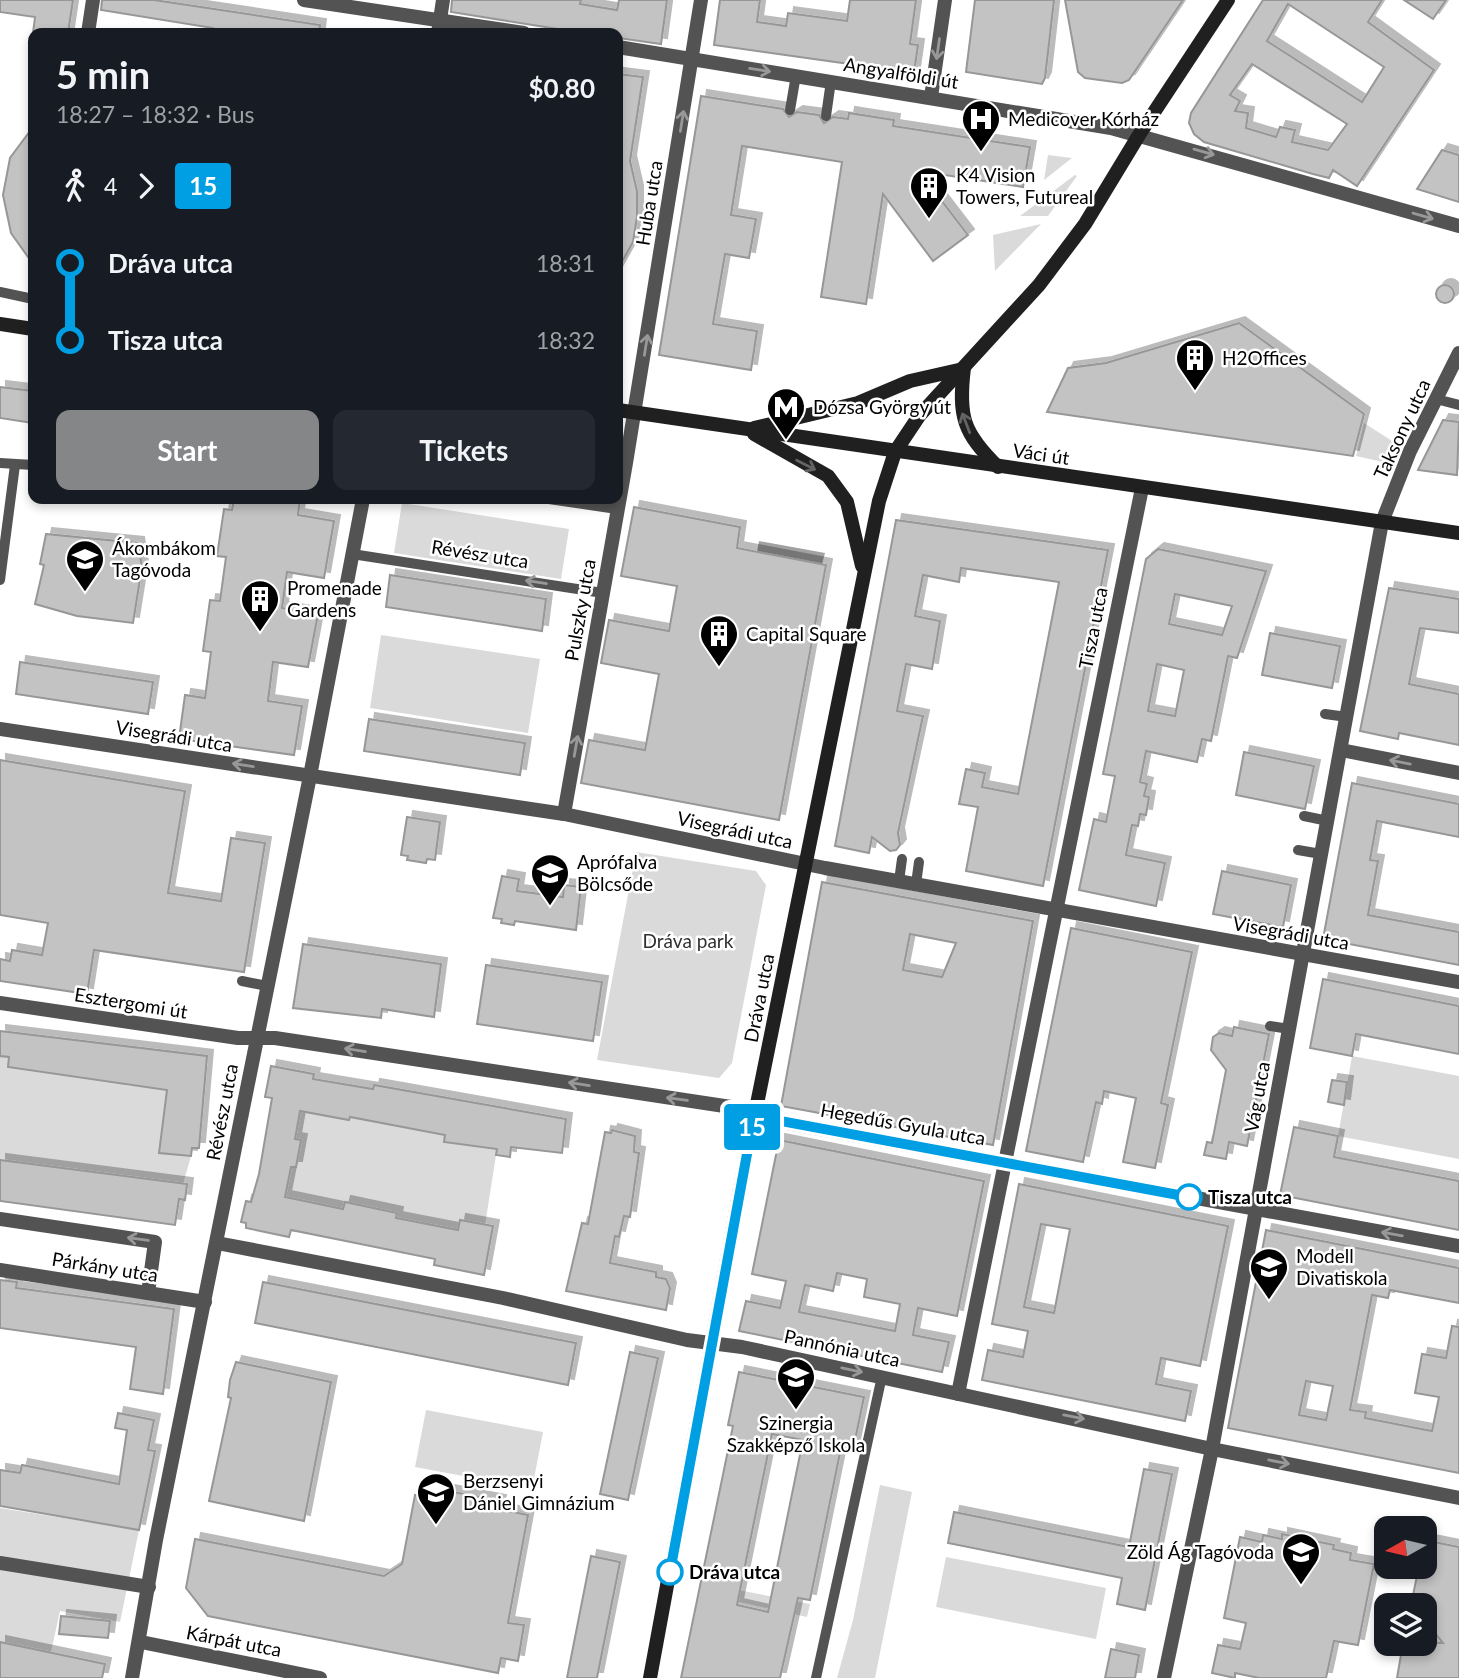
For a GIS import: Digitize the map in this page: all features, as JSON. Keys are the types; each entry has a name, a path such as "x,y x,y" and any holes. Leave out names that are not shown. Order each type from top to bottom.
{"main road":[{"path":"895,452 919,416 1039,285 1085,223 1228,0"},
{"path":"0,324 28,328"},
{"path":"747,430 858,402 910,381 964,368"},
{"path":"964,368 960,403 965,422 975,444 998,467"},
{"name":"Váci út","path":"623,411 1459,533"},
{"path":"747,430 828,476 848,502 858,536 864,576"},
{"name":"Dráva utca","path":"650,1678 754,1116 879,500 895,452"}],"street":[{"path":"89,28 93,0"},
{"path":"304,0 439,27 443,0"},
{"name":"Huba utca","path":"635,412 701,0"},
{"path":"931,97 945,0"},
{"name":"Angyalföldi út","path":"623,48 931,97 1139,135 1459,226"},
{"name":"Taksony utca","path":"1382,522 1410,451 1459,353"},
{"name":"Pulszky utca","path":"623,477 635,412"},
{"name":"Tisza utca","path":"958,1394 1142,488"},
{"name":"Révész utca","path":"132,1678 362,504"},
{"name":"Pulszky utca","path":"564,814 618,504"},
{"name":"Vág utca","path":"1164,1678 1212,1448 1382,522"},
{"name":"Visegrádi utca","path":"0,729 564,814 805,864 1459,982"},
{"path":"1340,750 1459,773"},
{"name":"Esztergomi út","path":"0,1003 238,1038 257,1038"},
{"name":"Hegedűs Gyula utca","path":"257,1038 288,1040 731,1107 754,1116 1459,1246"},
{"path":"0,1219 155,1242 148,1293"},
{"name":"Pannónia utca","path":"217,1243 503,1298 712,1344 742,1347 1459,1498"},
{"name":"Párkány utca","path":"0,1270 205,1301"},
{"path":"0,1563 149,1587"},
{"name":"Kárpát utca","path":"141,1642 320,1678"}],"lane":[{"path":"790,110 796,75"},
{"path":"826,116 831,81"},
{"path":"0,292 28,298"},
{"path":"1436,399 1459,405"},
{"path":"0,463 28,465"},
{"path":"0,580 5,565 16,465"},
{"path":"583,504 617,509"},
{"name":"Révész utca","path":"352,554 603,593"},
{"path":"1325,714 1347,717"},
{"path":"1304,816 1328,821"},
{"path":"1298,850 1321,855"},
{"path":"899,881 902,859"},
{"path":"916,884 919,862"},
{"path":"242,981 267,986"},
{"path":"1270,1027 1289,1029"},
{"path":"816,1678 882,1376"}],"green space":[{"path":"1048,155 1072,158 1044,180"},
{"path":"1077,176 1048,216 1020,216"},
{"path":"1041,224 995,271 993,235"},
{"path":"1364,423 1400,446 1392,464 1356,456"},
{"path":"402,504 569,529 561,579 394,553"},
{"path":"381,635 540,659 528,733 370,708"},
{"name":"Dráva park","path":"636,852 756,871 766,885 732,1063 719,1078 597,1060"},
{"path":"0,1056 9,1057 8,1067 74,1076 88,1073 88,1079 113,1082 125,1079 125,1085 154,1088 168,1084 159,1152 191,1156 183,1184 0,1160"},
{"path":"1352,1056 1459,1076 1459,1159 1338,1136"},
{"path":"355,1086 445,1135 445,1142 497,1149 485,1225 460,1220 458,1230 396,1218 397,1213 345,1203 343,1209 285,1197 291,1166 296,1167 301,1140 295,1139 301,1106 319,1115 349,1120"},
{"path":"426,1410 543,1432 532,1489 415,1467"},
{"path":"880,1485 912,1492 875,1678 837,1678 853,1620"},
{"path":"0,1508 139,1530 120,1622 60,1611 51,1652 0,1642"},
{"path":"946,1557 1106,1588 1096,1639 936,1607"},
{"path":"702,1583 810,1604 807,1617 699,1593"}],"shaded area":[{"path":"759,541 825,553 822,564 757,552"}],"building":[{"path":"0,0 73,0 69,28 34,28 35,17 0,12"},
{"path":"102,0 154,0 320,25 320,28 213,28 101,10"},
{"path":"452,0 581,0 580,4 617,10 619,0 667,0 661,44 623,39 623,28 552,28 451,12"},
{"path":"720,0 760,0 757,22 786,26 788,13 847,21 850,0 916,0 910,44 918,45 914,73 714,45"},
{"path":"975,0 1054,0 1045,78 1042,84 966,72"},
{"path":"1065,0 1183,0 1129,80 1122,83 1085,78 1078,72"},
{"path":"1263,0 1382,0 1368,22 1434,70 1357,186 1333,170 1329,178 1204,142 1194,134 1189,123 1191,113","holes":["1288,4 1384,67 1362,102 1267,41","1252,64 1347,124 1328,150 1292,142 1295,130 1280,127 1276,137 1246,128 1248,113 1235,111 1240,101 1230,95"]},
{"path":"1404,0 1446,0 1433,19"},
{"path":"623,75 643,77 630,161 637,191 633,242 623,260"},
{"path":"701,96 783,109 789,117 797,112 819,115 824,123 833,117 848,119 849,113 894,120 893,126 1030,147 1023,187 919,171 968,235 933,261 883,194 866,304 821,297 842,162 742,146 731,215 756,219 749,258 725,254 713,324 757,331 751,370 659,355"},
{"path":"28,134 28,257 11,233 3,195 10,158"},
{"path":"1442,150 1459,155 1459,202 1417,189"},
{"path":"1445,285 1451,288 1454,294 1451,300 1445,303 1439,300 1436,294 1439,288"},
{"name":"H2Offices","path":"1239,323 1364,414 1353,456 1047,412 1068,368 1106,363"},
{"path":"0,387 28,390 28,422 0,418"},
{"path":"1443,420 1459,422 1457,475 1418,470"},
{"name":"Promenade Gardens","path":"233,504 299,504 298,515 334,521 324,578 287,572 282,608 318,614 308,667 273,662 268,701 302,706 294,755 179,739 185,695 205,698 211,652 203,651 210,600 220,601 226,557 217,556 224,509 232,510"},
{"name":"Capital Square","path":"634,507 740,527 737,548 826,565 779,820 581,783 589,740 645,750 659,674 601,663 609,620 669,631 677,586 621,576"},
{"path":"896,520 1108,550 1043,886 966,871 978,807 959,804 966,769 985,773 982,787 1018,794 1059,582 961,568 959,582 923,575 915,616 940,621 932,669 906,664 897,711 923,716 898,833 900,845 896,850 890,851 872,837 869,853 835,846"},
{"path":"46,534 138,543 142,567 133,623 77,616 35,604 44,565 40,564"},
{"path":"1158,549 1266,571 1237,658 1228,656 1211,741 1202,739 1197,762 1146,751 1140,782 1147,784 1144,796 1149,797 1146,815 1140,814 1138,826 1132,825 1126,855 1165,863 1156,906 1079,890 1094,819 1106,822 1115,776 1103,774 1146,559","holes":["1175,594 1232,606 1222,635 1169,624","1157,664 1184,670 1175,716 1148,711"]},
{"path":"390,575 546,599 542,631 386,607"},
{"path":"1389,588 1459,599 1459,633 1420,628 1409,684 1459,694 1459,745 1399,733 1398,739 1360,731"},
{"path":"1270,633 1340,646 1332,688 1262,675"},
{"path":"20,662 153,682 148,714 16,694"},
{"path":"369,719 525,743 520,775 364,751"},
{"path":"1244,752 1314,766 1305,809 1236,795"},
{"path":"0,760 185,791 168,893 221,901 231,838 265,843 244,972 94,950 87,994 0,981 0,959 10,961 12,950 42,955 48,923 0,915"},
{"path":"1352,783 1459,804 1459,837 1377,821 1370,860 1378,861 1368,915 1459,932 1459,965 1323,939"},
{"path":"407,817 440,822 435,860 427,859 426,863 407,860 408,856 401,855"},
{"path":"1222,871 1291,885 1283,927 1213,914"},
{"path":"502,876 519,879 517,891 563,897 564,885 581,887 576,930 515,921 514,925 501,923 502,919 493,918"},
{"path":"822,882 1033,921 993,1145 781,1106","holes":["910,934 956,943 942,977 903,970"]},
{"path":"1071,928 1192,952 1161,1103 1168,1105 1155,1168 1123,1162 1136,1098 1104,1091 1102,1104 1096,1102 1083,1162 1026,1151"},
{"path":"303,944 441,964 434,1017 382,1009 381,1018 293,1008"},
{"path":"486,965 602,982 593,1041 477,1024"},
{"path":"1323,979 1459,1006 1459,1054 1356,1034 1352,1056 1310,1048"},
{"path":"1234,1027 1269,1034 1247,1146 1229,1142 1226,1159 1204,1155 1207,1142 1212,1143 1226,1070 1211,1050 1213,1037 1219,1033 1232,1036"},
{"path":"0,1031 207,1056 199,1148 192,1148 191,1156 159,1153 167,1090 8,1067 9,1057 0,1056"},
{"path":"271,1066 314,1074 313,1079 373,1089 374,1085 566,1119 562,1153 511,1147 510,1157 496,1155 497,1149 444,1142 445,1135 350,1117 349,1120 300,1111 295,1139 301,1140 296,1167 291,1167 285,1197 343,1209 345,1202 397,1213 396,1218 458,1230 460,1220 493,1226 484,1275 434,1265 435,1259 291,1230 289,1237 246,1228 246,1223 241,1222 246,1201 251,1202 259,1174 272,1098 265,1097"},
{"path":"1332,1080 1347,1082 1344,1105 1328,1102"},
{"path":"1294,1127 1338,1136 1334,1157 1459,1181 1459,1230 1280,1195"},
{"path":"612,1130 635,1136 634,1152 639,1153 630,1217 624,1216 619,1237 615,1236 610,1263 656,1272 656,1277 666,1279 670,1288 666,1310 566,1291 582,1223 588,1224 605,1132 611,1133"},
{"path":"779,1140 984,1181 957,1316 918,1308 913,1335 949,1342 942,1372 739,1331 746,1301 780,1308 786,1281 752,1274","holes":["837,1273 867,1279 864,1297 900,1304 895,1331 799,1312 805,1285 833,1291"]},
{"path":"0,1160 187,1184 185,1200 179,1199 175,1225 0,1201"},
{"path":"1019,1184 1228,1226 1200,1366 1161,1358 1156,1384 1191,1391 1185,1421 982,1380 988,1350 1023,1357 1028,1331 992,1324","holes":["1041,1224 1070,1229 1054,1313 1024,1307"]},
{"path":"1266,1230 1459,1268 1459,1303 1390,1290 1388,1298 1372,1295 1350,1410 1366,1412 1365,1418 1432,1431 1439,1397 1415,1393 1422,1354 1446,1358 1452,1326 1459,1327 1459,1473 1228,1428","holes":["1306,1381 1333,1386 1326,1420 1299,1415"]},
{"path":"0,1280 17,1282 16,1288 174,1309 163,1394 130,1389 136,1347 0,1328"},
{"path":"263,1282 576,1343 568,1385 255,1323"},
{"path":"630,1352 658,1358 628,1500 600,1494"},
{"path":"236,1362 331,1382 304,1521 209,1501 231,1398 228,1397 230,1380"},
{"path":"739,1372 864,1397 853,1450 841,1448 810,1600 798,1598 780,1678 681,1678 733,1426 728,1425","holes":["772,1434 803,1440 768,1612 737,1605"]},
{"path":"118,1413 154,1420 148,1450 155,1451 139,1530 0,1506 0,1470 20,1473 22,1465 119,1484 127,1430 115,1428"},
{"path":"1144,1469 1172,1474 1145,1610 1117,1604 1122,1578 948,1543 954,1512 1129,1547"},
{"path":"448,1491 500,1501 498,1509 528,1515 508,1623 524,1625 518,1661 501,1658 498,1673 208,1616 186,1588 195,1539 384,1576 402,1564 415,1495 446,1501"},
{"path":"1282,1534 1334,1545 1333,1549 1351,1553 1350,1560 1374,1564 1358,1645 1334,1641 1326,1678 1259,1678 1235,1673 1235,1678 1212,1673 1218,1645 1240,1649 1246,1623 1224,1618 1240,1537 1262,1542 1263,1535 1282,1539"},
{"path":"1437,1543 1459,1547 1459,1678 1397,1678 1401,1656 1437,1656 1437,1643 1443,1643 1437,1636 1437,1593 1413,1593 1416,1579 1437,1579"},
{"path":"591,1556 620,1562 597,1678 567,1678"},
{"path":"61,1616 110,1621 108,1638 59,1634"},
{"path":"0,1642 105,1664 102,1678 0,1678"},
{"path":"1111,1649 1139,1655 1135,1678 1105,1678"}],"bus line":[{"name":"15","path":"670,1572 754,1116 1189,1197"}],"place":[{"name":"Medicover Kórház","path":"981,153"},
{"name":"K4 Vision Towers, Futureal","path":"929,220"},
{"name":"H2Offices","path":"1195,392"},
{"name":"Dózsa György út","path":"786,441"},
{"name":"Ákombákom Tagóvoda","path":"85,593"},
{"name":"Promenade Gardens","path":"260,633"},
{"name":"Capital Square","path":"719,668"},
{"name":"Aprófalva Bölcsőde","path":"550,907"},
{"name":"Tisza utca","path":"1189,1197"},
{"name":"Modell Divatiskola","path":"1269,1301"},
{"name":"Szinergia Szakképző Iskola","path":"796,1411"},
{"name":"Berzsenyi Dániel Gimnázium","path":"436,1526"},
{"name":"Dráva utca","path":"670,1572"},
{"name":"Zöld Ág Tagóvoda","path":"1301,1586"}]}
